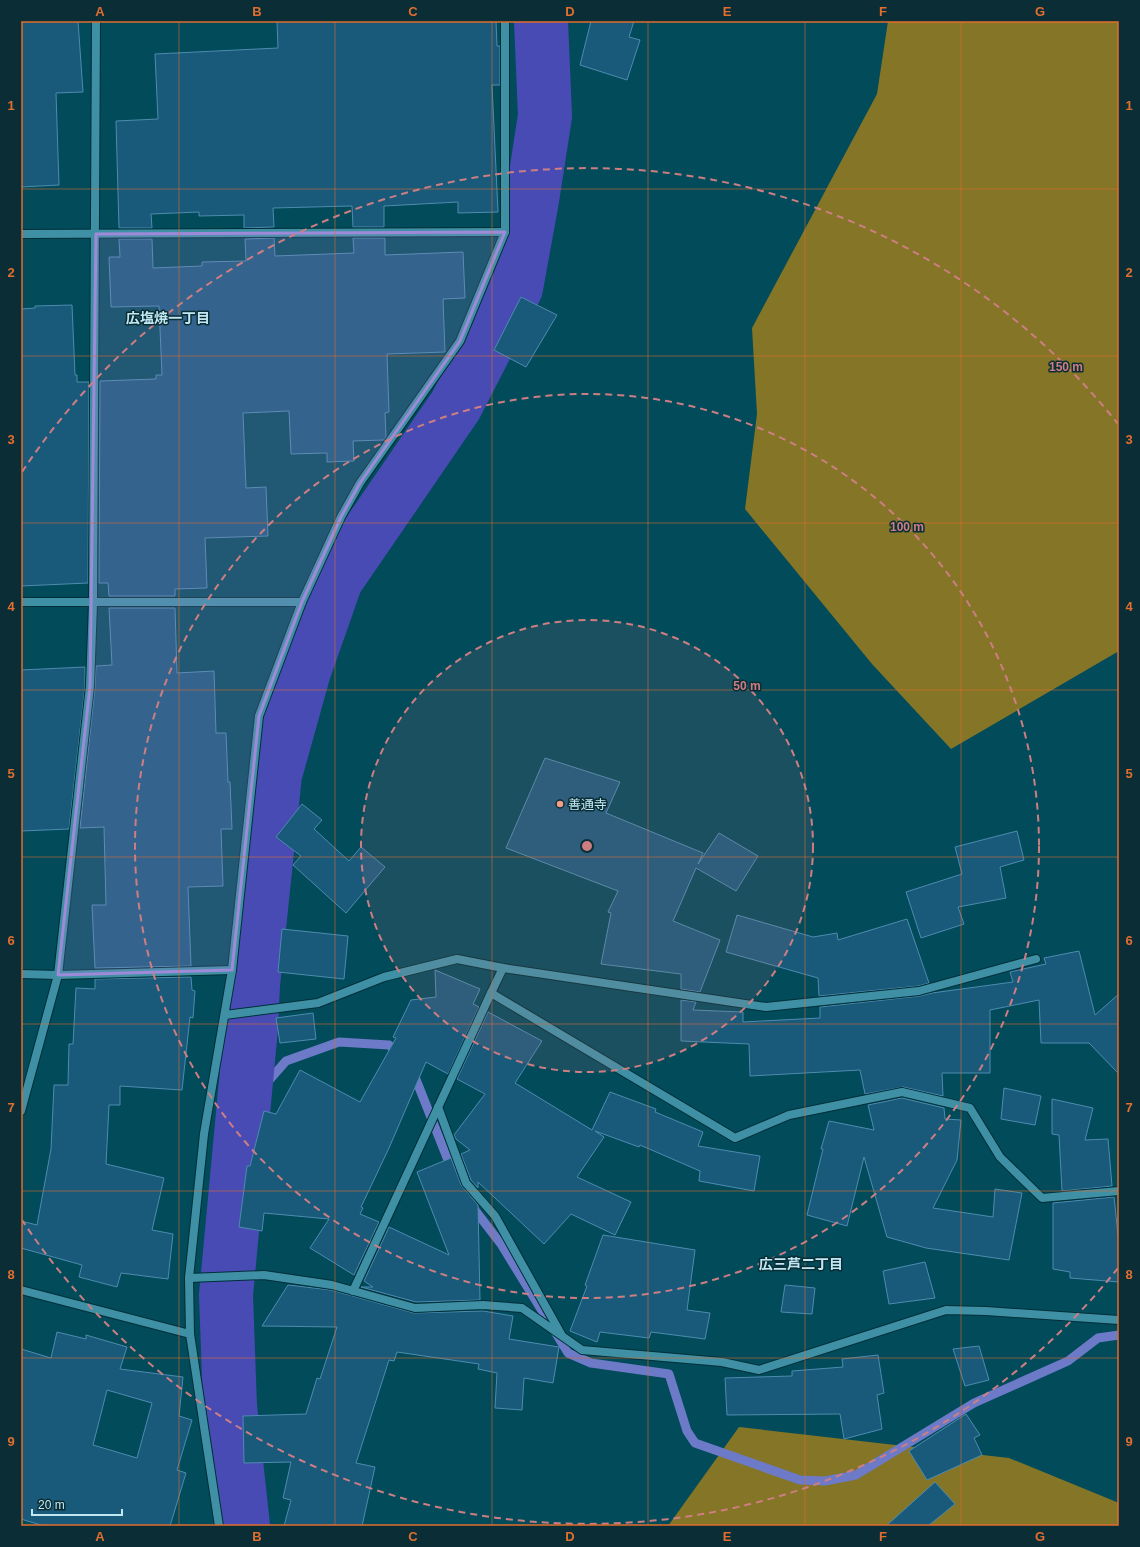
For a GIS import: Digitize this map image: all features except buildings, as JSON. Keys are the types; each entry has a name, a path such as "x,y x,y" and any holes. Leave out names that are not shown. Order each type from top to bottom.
{"street":[{"path":"21,1111 58,975 90,686 93,603 96,21"},
{"path":"219,1526 190,1334 189,1278 204,1134 232,970 259,716 302,602 341,517 360,483 460,341 505,232 505,21"},
{"path":"21,234 505,232"},
{"path":"21,602 302,602"},
{"path":"225,1015 318,1003 384,977 457,959 503,968 766,1007 919,991 1036,959"},
{"path":"353,1290 503,968"},
{"path":"21,974 58,975 232,970"},
{"path":"491,993 735,1138 789,1115 902,1092 970,1108 1000,1157 1042,1198 1119,1191"},
{"path":"438,1107 466,1183 495,1216 563,1336"},
{"path":"189,1278 264,1275 332,1285 415,1308 483,1305 522,1308 582,1350 722,1362 759,1370 946,1310 986,1311 1119,1320"},
{"path":"21,1290 190,1334"}],"highlighted area":[{"path":"505,232 460,341 360,483 341,517 302,602 259,716 232,970 58,975 90,686 96,234"}],"shaded area":[{"path":"888,21 1119,21 1119,651 951,749 872,664 745,509 757,414 752,328 877,94"},
{"path":"739,1427 1009,1458 1119,1503 1119,1526 668,1526"}],"waterway":[{"path":"243,1526 230,1406 226,1295 251,1028 253,985 275,775 304,671 336,580 456,405 516,288 545,116 541,21"},
{"path":"243,1110 286,1061 339,1042 389,1045 400,1054"},
{"path":"413,1072 452,1170"},
{"path":"471,1205 501,1244 568,1353 591,1363 669,1374 687,1431 695,1443 800,1480 825,1481 856,1475 974,1403 1068,1361 1098,1338 1119,1335"}],"place":[{"name":"善通寺","path":"560,804"}],"district":[{"name":"広塩焼一丁目","path":"168,318"},
{"name":"広三芦二丁目","path":"801,1264"}]}
